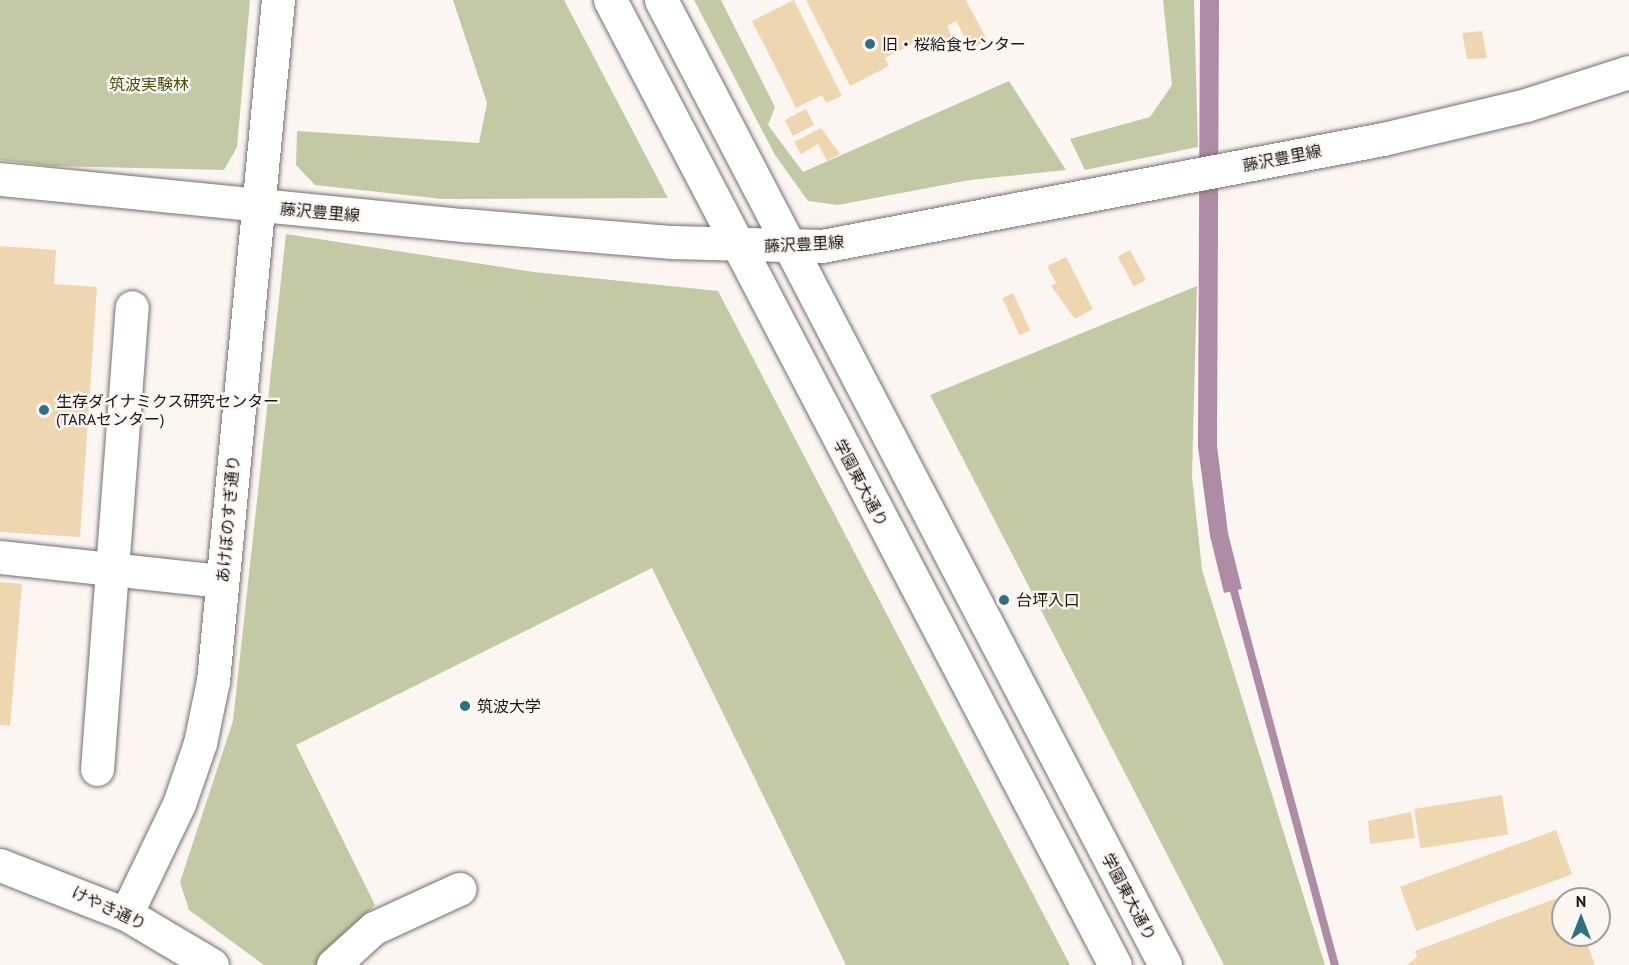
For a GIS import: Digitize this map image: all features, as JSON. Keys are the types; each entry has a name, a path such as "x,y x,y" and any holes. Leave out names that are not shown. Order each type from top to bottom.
{"main road":[{"name":"あけぼのすぎ通り","path":"126,914 179,804 200,743 213,681 278,0"},
{"name":"学園東大通り","path":"610,0 1115,965"},
{"name":"学園東大通り","path":"661,0 1165,965"},
{"name":"藤沢豊里線","path":"0,179 258,206 740,246 789,246 913,231 1206,173 1526,105 1629,72"},
{"path":"97,769 132,307"},
{"path":"0,557 222,581"},
{"name":"けやき通り","path":"0,865 126,914 212,965"},
{"path":"333,965 374,928 459,889"}],"green space":[{"name":"筑波実験林","path":"0,0 250,0 237,147 224,170 52,166 0,160"},
{"path":"453,0 564,0 668,198 442,199 315,185 296,165 297,131 479,143 487,103"},
{"path":"694,0 721,0 775,107 768,125 803,172 1009,81 1066,170 970,180 838,205 808,201 775,155"},
{"path":"1163,0 1194,0 1198,147 1085,170 1070,139 1150,117 1172,85"},
{"path":"286,234 534,272 718,291 1070,965 846,965 652,568 296,745 375,905 316,965 264,965 189,910 180,882 233,721"},
{"path":"1197,286 1192,476 1202,570 1325,965 1224,965 930,395"}],"shaded area":[{"path":"1200,0 1219,0 1217,446 1228,533 1242,589 1224,593 1210,536 1198,447"}],"building":[{"path":"794,0 842,96 826,103 822,95 796,108 752,21"},
{"name":"旧・桜給食センター","path":"806,0 966,0 987,40 971,49 956,21 947,26 952,37 929,48 924,38 885,58 889,66 850,86"},
{"path":"1482,31 1487,58 1467,59 1462,33"},
{"path":"806,109 814,125 793,136 785,120"},
{"path":"821,128 840,154 827,161 818,144 801,154 794,142"},
{"name":"生存ダイナミクス研究センター (TARAセンター)","path":"0,246 56,250 54,284 97,287 80,537 0,532"},
{"path":"1130,250 1146,280 1134,287 1118,257"},
{"path":"1066,257 1093,309 1075,319 1051,286 1056,283 1047,266"},
{"path":"1013,293 1030,330 1019,335 1002,298"},
{"path":"0,582 22,584 10,726 0,725"},
{"path":"1502,795 1508,835 1420,848 1414,809"},
{"path":"1411,812 1415,838 1370,844 1368,821"},
{"path":"1556,830 1572,874 1416,931 1400,887"},
{"path":"1551,900 1551,947 1588,947 1595,965 1407,965 1417,957 1415,951"}],"waterway":[{"path":"1231,580 1335,965"}],"place":[{"name":"旧・桜給食センター","path":"870,44"},
{"name":"生存ダイナミクス研究センター (TARAセンター)","path":"44,410"},
{"name":"台坪入口","path":"1004,600"},
{"name":"筑波大学","path":"465,706"}]}
